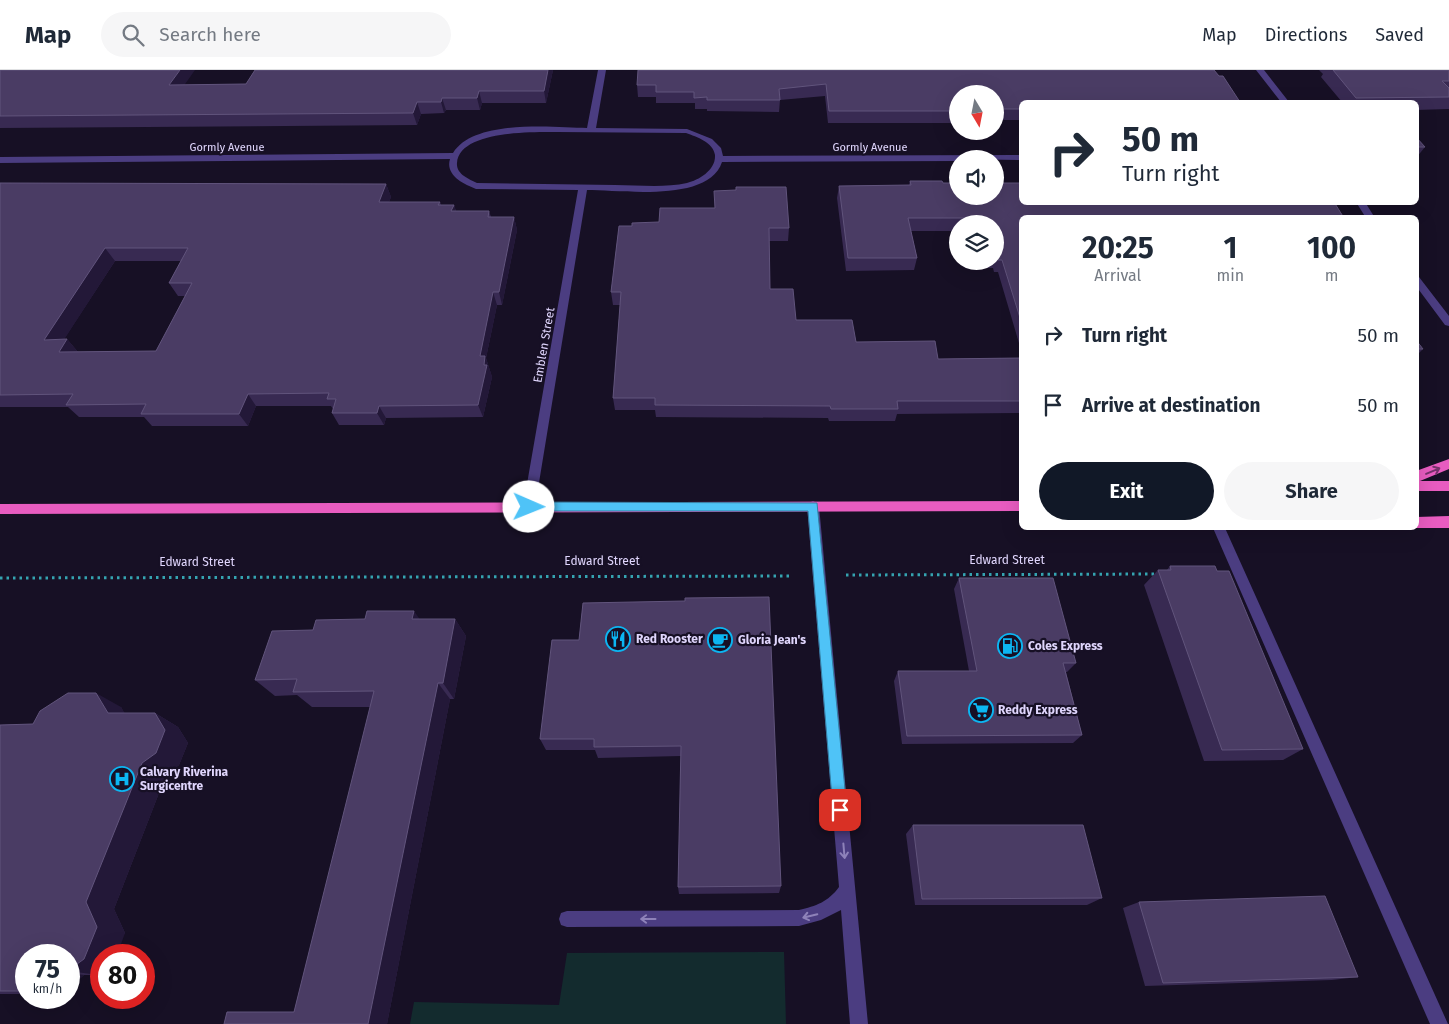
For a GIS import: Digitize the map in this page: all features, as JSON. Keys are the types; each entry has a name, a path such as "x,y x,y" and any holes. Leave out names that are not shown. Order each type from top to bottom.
{"highway":[{"path":"1419,477 1449,464"},
{"path":"1419,486 1449,486"},
{"path":"0,509 1019,506"},
{"path":"1419,523 1449,522"}],"street":[{"path":"592,130 602,70"},
{"path":"1260,70 1283,100"},
{"path":"499,131 687,131 702,136 713,143 719,154 719,164 712,174 699,182 683,187 476,186 463,180 455,172 453,162 455,156 468,142 483,135 499,131"},
{"name":"Gormly Avenue","path":"0,160 455,156"},
{"name":"Gormly Avenue","path":"719,159 1019,158"},
{"name":"Emblen Street","path":"529,507 583,187"},
{"path":"1419,282 1449,323"},
{"path":"814,506 859,1024"},
{"path":"1221,530 1438,1024"},
{"path":"567,919 799,918 826,912 839,902 847,888"}],"path":[{"name":"Edward Street","path":"0,578 1165,574"}],"green space":[{"path":"784,952 786,1024 410,1024 414,1002 559,1005 567,953"}],"building":[{"path":"0,70 180,70 169,85 246,84 255,70 548,70 544,91 479,91 477,98 442,98 441,102 417,102 413,113 0,116"},
{"path":"638,70 1214,70 1219,76 1223,76 1239,100 1019,100 1019,109 1004,109 1004,85 949,85 949,111 829,111 826,84 779,89 780,100 707,100 707,97 694,98 694,92 656,92 656,85 637,85"},
{"path":"1333,70 1449,70 1449,81 1442,81 1449,88 1449,97 1356,98"},
{"path":"1419,140 1425,147 1419,147"},
{"path":"910,181 942,181 943,183 949,183 949,205 1004,205 1004,183 1019,183 1019,205 1336,205 1342,215 1019,215 1019,315 1004,266 1004,215 949,215 949,218 908,218 917,258 848,258 839,186 911,185"},
{"path":"0,183 386,184 379,202 440,202 438,205 454,205 451,211 489,211 488,217 514,217 499,292 493,292 480,356 485,356 484,365 487,365 478,405 379,406 377,413 332,413 336,399 327,399 329,393 248,394 239,414 141,414 146,404 66,405 73,394 0,395","holes":["105,248 188,248 169,283 192,283 156,351 59,352 67,339 44,340"]},
{"path":"736,187 786,187 789,228 769,228 770,289 793,289 796,320 852,320 856,342 935,341 938,359 1019,358 1019,401 897,401 898,409 831,409 830,406 655,405 655,398 613,398 621,292 611,292 619,226 632,226 632,223 659,222 660,208 715,208 714,191 736,190"},
{"path":"1170,566 1215,566 1217,571 1229,571 1303,749 1222,750 1158,570 1171,570"},
{"path":"959,578 1053,578 1076,663 1063,663 1082,735 907,736 898,671 977,671"},
{"path":"769,597 781,886 678,887 681,746 594,747 594,739 540,739 552,640 579,640 583,603 685,601 685,598"},
{"path":"367,611 414,611 412,619 455,619 443,683 438,683 368,1024 224,1024 227,1012 294,1012 374,691 293,692 297,679 255,680 272,631 313,630 316,620 365,619"},
{"path":"68,693 96,693 108,713 155,713 165,730 156,753 142,763 86,902 97,927 84,959 80,962 80,944 15,944 15,991 0,991 0,725 33,724 40,711"},
{"path":"913,825 1083,825 1102,898 922,899"},
{"path":"1325,896 1358,977 1163,983 1139,902"}],"place":[{"name":"Red Rooster","path":"618,639"},
{"name":"Gloria Jean's","path":"720,640"},
{"name":"Coles Express","path":"1010,646"},
{"name":"Reddy Express","path":"981,710"},
{"name":"Calvary Riverina Surgicentre","path":"122,779"}],"route":[{"path":"529,507 814,506 840,810"}]}
